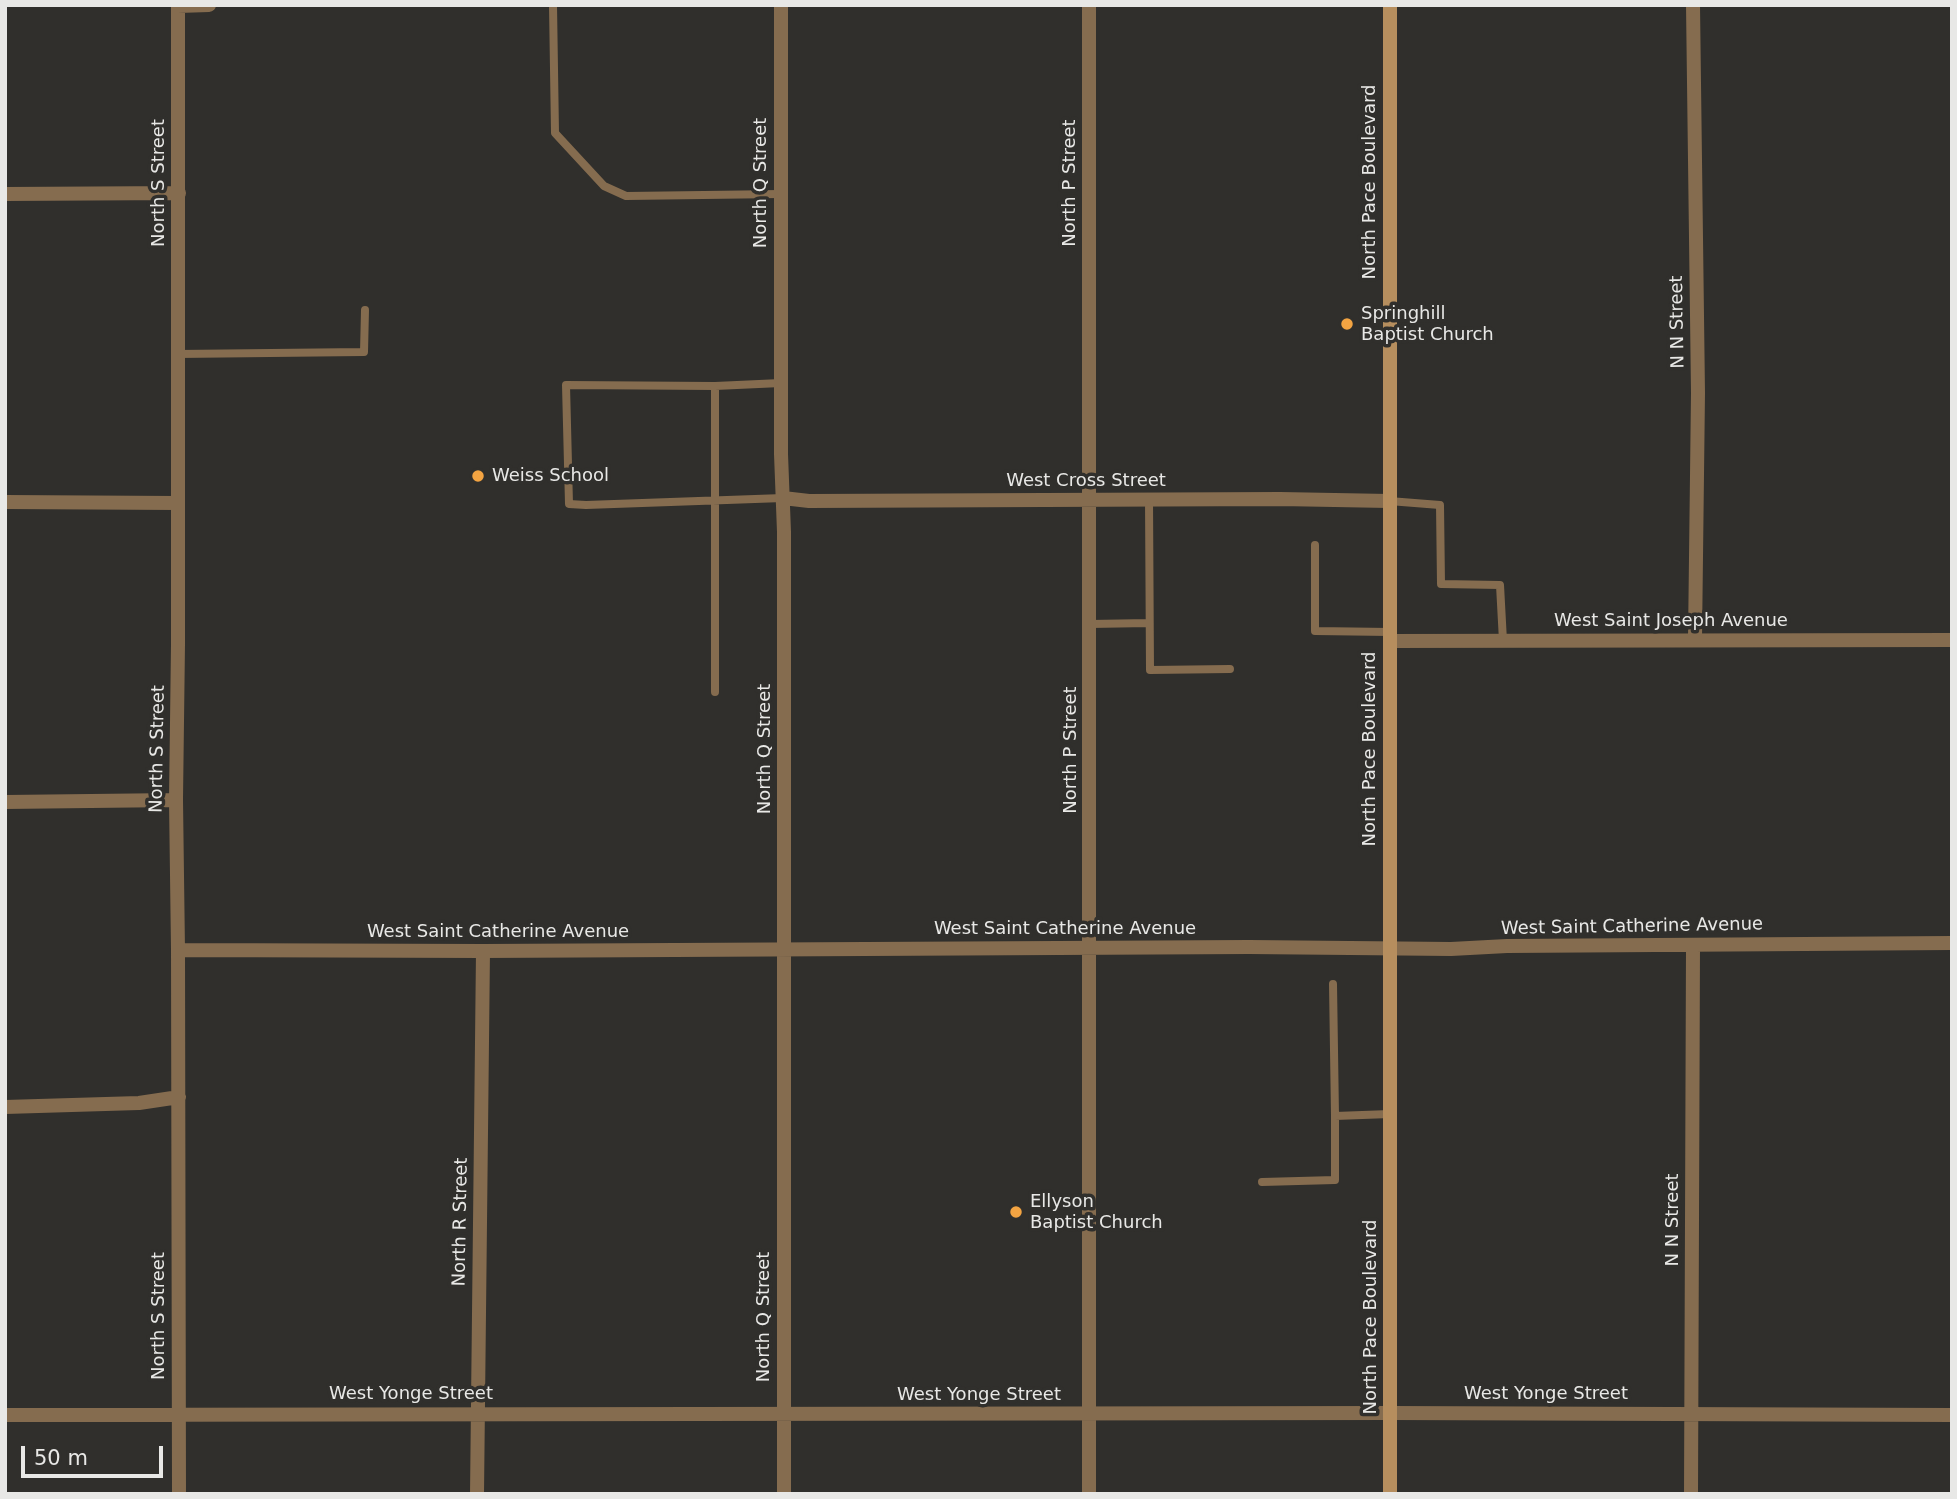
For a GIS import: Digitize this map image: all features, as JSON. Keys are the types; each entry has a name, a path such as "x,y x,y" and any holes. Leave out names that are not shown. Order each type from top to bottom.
{"main road":[{"name":"North Pace Boulevard","path":"1390,5 1390,1494"}],"street":[{"path":"178,6 209,5"},
{"name":"North Q Street","path":"781,5 784,1494"},
{"name":"North P Street","path":"1089,5 1089,1494"},
{"name":"N N Street","path":"1693,5 1698,393 1695,639"},
{"name":"North S Street","path":"178,6 176,800 179,1494"},
{"path":"5,194 179,193"},
{"name":"West Cross Street","path":"783,498 809,501 1389,501"},
{"path":"5,502 177,503"},
{"name":"West Saint Joseph Avenue","path":"1390,637 1503,641 1952,640"},
{"path":"5,803 176,800"},
{"name":"West Saint Catherine Avenue","path":"178,950 1389,949 1952,943"},
{"name":"N N Street","path":"1691,1494 1693,946"},
{"name":"North R Street","path":"477,1494 484,951"},
{"path":"5,1107 139,1102 179,1097"},
{"name":"West Yonge Street","path":"5,1415 1952,1415"}],"lane":[{"path":"553,5 555,133 604,186 626,196 781,194"},
{"path":"177,354 364,352 365,310"},
{"path":"781,383 715,386 566,385 569,504 783,498"},
{"path":"715,386 715,692"},
{"path":"1149,500 1150,670 1230,669"},
{"path":"1389,501 1440,505 1441,584 1500,585 1503,641"},
{"path":"1315,545 1315,631 1390,637"},
{"path":"1090,624 1149,623"},
{"path":"1262,1182 1335,1180 1333,984"},
{"path":"1335,1116 1390,1114"}],"place":[{"name":"Springhill Baptist Church","path":"1347,324"},
{"name":"Weiss School","path":"478,476"},
{"name":"Ellyson Baptist Church","path":"1016,1212"}]}
